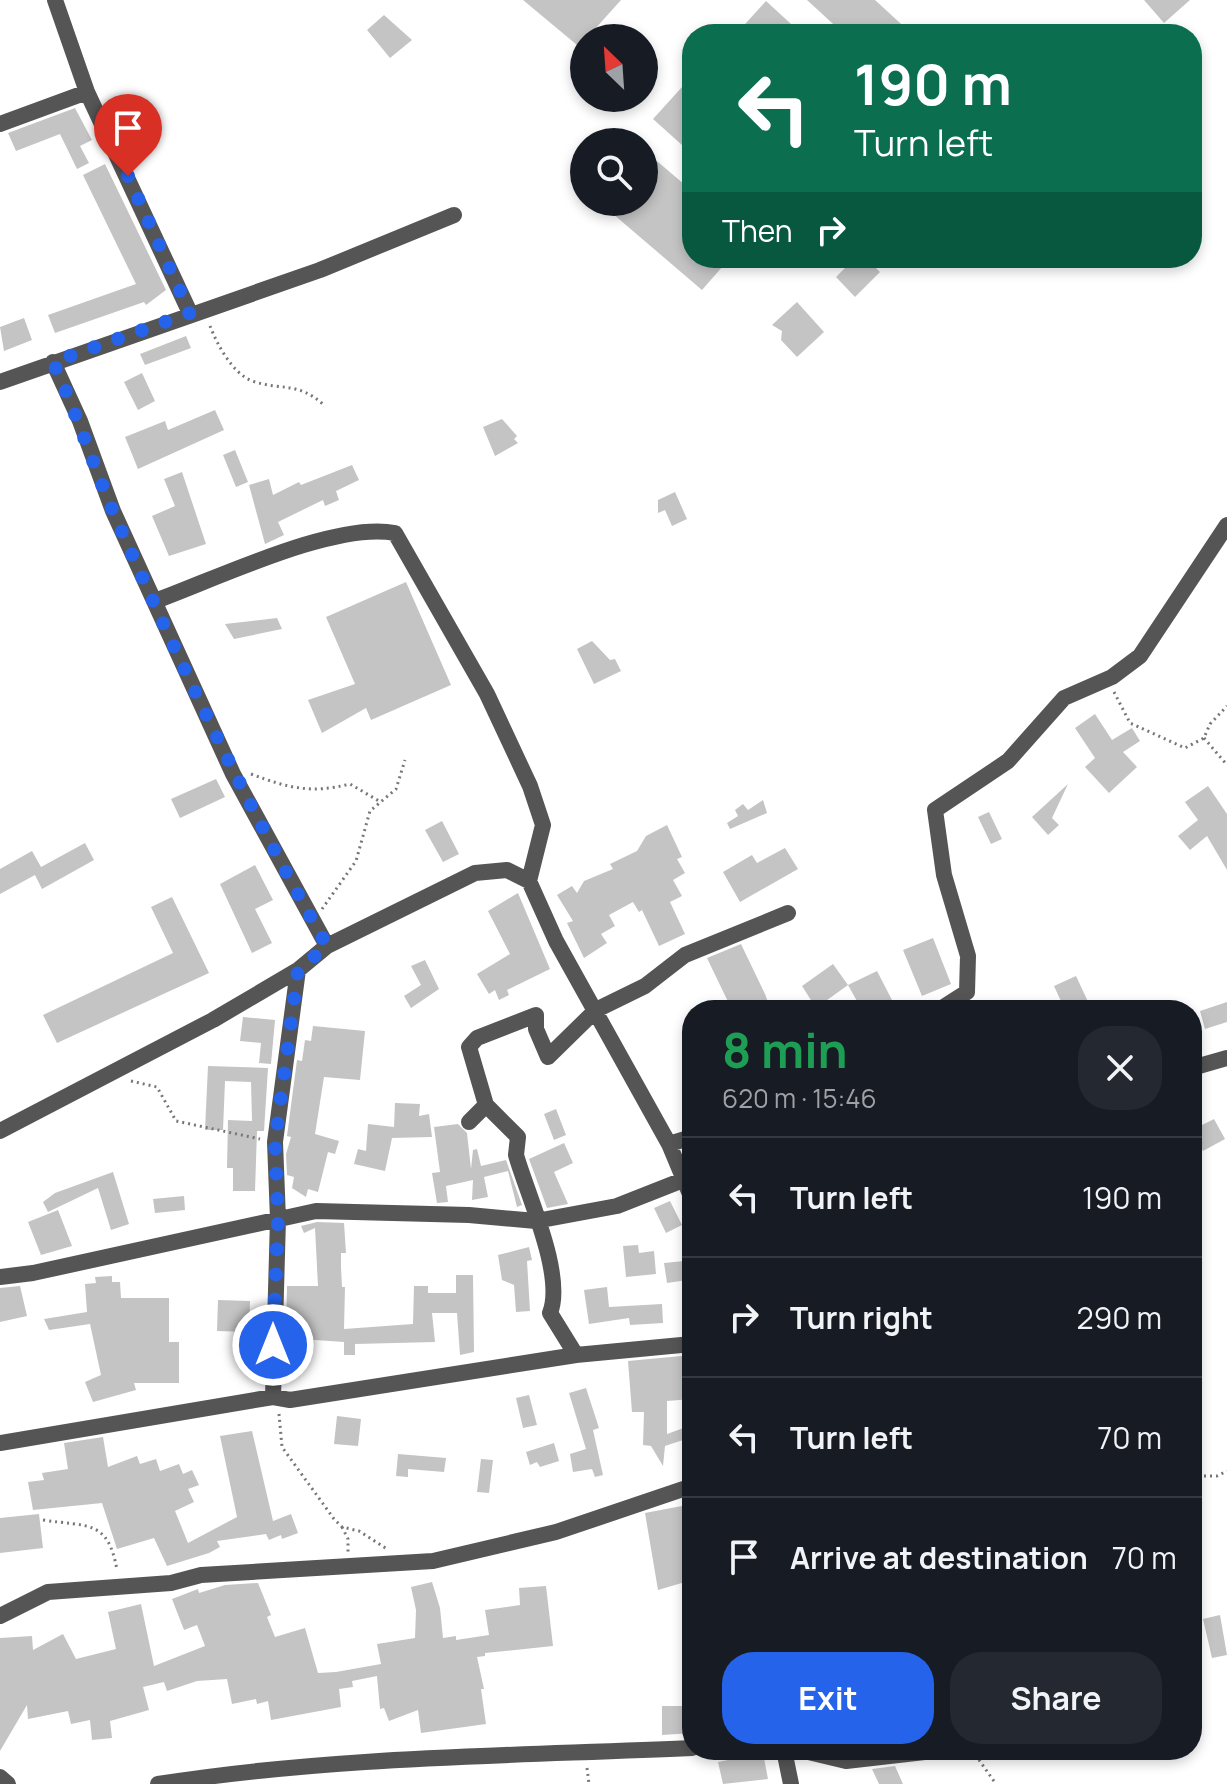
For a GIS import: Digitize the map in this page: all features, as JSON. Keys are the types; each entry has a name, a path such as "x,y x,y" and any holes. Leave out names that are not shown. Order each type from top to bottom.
{"street":[{"path":"55,0 87,92 197,312"},
{"path":"0,124 87,92"},
{"path":"0,382 406,237 454,215"},
{"path":"53,362 86,435 113,511 227,762 327,946"},
{"path":"955,1000 967,992 968,956 944,875 935,810 1008,761 1064,698 1112,677 1140,656 1227,525"},
{"path":"155,601 316,541 379,530 395,533 487,694 530,786 543,825 529,881 556,941 669,1144 682,1177"},
{"path":"0,1131 106,1078 298,970 327,946 475,873 507,870 529,881"},
{"path":"576,1355 550,1313 555,1301 551,1272 516,1155 518,1137 486,1105 469,1047 477,1038 536,1015 536,1029 548,1057 596,1010 645,986 698,948 788,913"},
{"path":"276,1397 278,1219 275,1142 298,970"},
{"path":"1202,1065 1227,1058"},
{"path":"469,1122 486,1105"},
{"path":"669,1144 682,1140"},
{"path":"0,1277 33,1273 316,1211 469,1215 536,1221 617,1206 682,1180"},
{"path":"0,1443 276,1397 290,1400 576,1355 682,1345"},
{"path":"0,1616 48,1592 171,1583 201,1575 346,1569 433,1561 556,1532 682,1489"},
{"path":"158,1784 246,1770 529,1752 682,1748"},
{"path":"786,1760 791,1784"},
{"path":"0,1777 8,1784"}],"path":[{"path":"197,312 244,376 253,381 294,386 312,394 324,405"},
{"path":"1112,677 1119,707 1130,723 1178,747 1185,748 1204,738 1210,724 1227,706"},
{"path":"1204,738 1227,765"},
{"path":"313,922 356,861 370,811 396,789 405,760"},
{"path":"227,762 294,789 321,792 350,784 379,801"},
{"path":"106,1078 157,1087 176,1121 275,1142"},
{"path":"276,1397 282,1447 342,1527 348,1539 346,1569"},
{"path":"1202,1476 1217,1476 1227,1471"},
{"path":"43,1520 105,1534 125,1588"},
{"path":"342,1527 359,1531 396,1553"},
{"path":"979,1760 996,1784"}],"building":[{"path":"523,0 621,0 599,24 570,24 570,39"},
{"path":"807,0 875,0 901,24 833,24"},
{"path":"1144,0 1190,0 1164,23"},
{"path":"766,1 791,24 745,24"},
{"path":"384,15 412,40 390,58 367,30"},
{"path":"682,87 682,145 653,119"},
{"path":"75,108 92,140 80,146 89,163 77,169 60,134 16,151 8,133"},
{"path":"658,162 682,182 682,268 721,268 702,290 615,216 658,216"},
{"path":"105,164 166,290 146,305 144,302 55,333 48,315 136,284 83,175"},
{"path":"845,268 876,268 880,272 855,297 836,277"},
{"path":"797,302 824,332 797,357 781,340 782,331 772,325"},
{"path":"24,318 32,340 4,351 0,327"},
{"path":"186,336 191,348 145,365 140,354"},
{"path":"142,373 155,401 138,410 124,382"},
{"path":"215,410 224,430 138,469 125,437 165,421 168,430"},
{"path":"502,419 517,436 514,439 518,443 495,456 483,427"},
{"path":"235,450 248,482 236,487 223,455"},
{"path":"352,465 359,480 336,491 339,500 325,506 323,500 278,522 284,535 265,544 249,485 269,479 273,495 299,482 301,485"},
{"path":"182,472 206,544 169,556 152,516 175,506 164,479"},
{"path":"675,492 687,519 672,526 665,510 658,513 658,500"},
{"path":"406,582 451,685 371,720 366,708 322,733 308,700 355,684 326,617"},
{"path":"277,618 282,629 234,639 225,624"},
{"path":"592,641 610,660 615,659 621,671 594,684 577,649"},
{"path":"1095,714 1112,740 1132,728 1140,741 1123,752 1137,767 1109,793 1085,767 1095,758 1075,728"},
{"path":"216,779 225,797 180,818 171,799"},
{"path":"1068,784 1052,818 1059,825 1048,835 1032,817"},
{"path":"1208,786 1227,814 1227,870 1207,836 1190,850 1178,836 1198,820 1185,802"},
{"path":"763,800 767,813 730,829 727,823 738,816 735,810 743,804 748,810"},
{"path":"989,812 1002,839 991,844 978,817"},
{"path":"442,821 459,854 443,862 425,830"},
{"path":"667,825 682,857 677,859 685,873 673,880 682,896 670,902 685,934 659,946 642,910 639,912 633,902 609,915 615,926 601,934 607,943 584,958 567,923 573,921 557,895 572,886 577,893 584,881 613,869 610,864 637,851 646,836"},
{"path":"85,843 94,860 42,889 35,875 0,894 0,869 32,851 41,867"},
{"path":"785,848 798,869 740,902 723,872 752,855 757,863"},
{"path":"255,865 273,900 255,909 272,943 252,953 220,884"},
{"path":"518,893 550,969 507,990 509,995 499,1000 495,990 489,994 477,974 510,954 488,911"},
{"path":"172,897 209,973 57,1043 43,1015 173,953 151,907"},
{"path":"933,938 951,984 922,996 903,950"},
{"path":"741,944 767,1000 727,1000 707,958"},
{"path":"425,960 439,989 411,1008 404,996 421,985 411,966"},
{"path":"833,964 848,985 827,1000 811,1000 802,986"},
{"path":"877,971 892,1000 856,1000 848,985"},
{"path":"1076,976 1087,1000 1060,1000 1054,986"},
{"path":"1227,1002 1227,1022 1205,1029 1202,1010"},
{"path":"243,1017 275,1020 271,1064 259,1063 261,1043 240,1041"},
{"path":"313,1026 365,1031 360,1080 324,1077 315,1134 339,1141 335,1154 328,1152 318,1192 308,1189 306,1197 292,1188 294,1177 287,1175 286,1154 291,1137 287,1136 297,1060 302,1061 305,1040 311,1041"},
{"path":"208,1066 268,1068 264,1131 257,1131 255,1191 233,1191 233,1168 227,1168 228,1120 252,1121 251,1082 225,1081 223,1130 205,1130"},
{"path":"395,1103 420,1104 419,1116 429,1114 432,1137 392,1138 385,1171 354,1164 358,1149 366,1151 368,1124 394,1127"},
{"path":"556,1109 566,1135 554,1140 544,1114"},
{"path":"1214,1119 1225,1139 1203,1151 1202,1125"},
{"path":"458,1124 467,1133 471,1169 473,1150 477,1149 481,1166 506,1160 522,1205 517,1207 508,1171 484,1177 488,1197 472,1200 473,1180 446,1186 448,1202 437,1203 432,1173 440,1172 434,1127"},
{"path":"564,1143 573,1163 554,1172 568,1204 547,1208 529,1159"},
{"path":"113,1172 129,1224 111,1230 98,1188 48,1212 43,1202 55,1193"},
{"path":"184,1196 185,1210 155,1213 153,1199"},
{"path":"670,1201 682,1225 666,1233 654,1208"},
{"path":"58,1210 72,1246 41,1255 28,1222"},
{"path":"317,1222 344,1223 346,1253 341,1253 341,1267 342,1287 345,1287 344,1329 413,1324 414,1286 428,1286 428,1293 456,1293 456,1275 473,1275 474,1352 460,1355 457,1313 432,1313 435,1342 355,1344 355,1355 344,1355 344,1342 286,1338 287,1286 318,1286 315,1228 304,1233 301,1226"},
{"path":"638,1245 639,1253 654,1251 656,1274 626,1277 623,1246"},
{"path":"529,1247 532,1260 527,1261 530,1311 516,1312 514,1285 502,1280 498,1255"},
{"path":"682,1261 682,1281 667,1283 664,1263"},
{"path":"112,1276 112,1282 120,1282 121,1298 169,1298 169,1342 179,1342 179,1383 134,1383 136,1390 93,1402 85,1382 101,1375 90,1324 49,1330 44,1319 87,1312 85,1284 96,1283 95,1277"},
{"path":"20,1286 27,1316 0,1322 0,1288"},
{"path":"607,1287 609,1307 662,1304 663,1323 630,1325 629,1318 589,1324 584,1290"},
{"path":"218,1300 250,1301 249,1332 217,1331"},
{"path":"682,1356 682,1400 667,1401 667,1434 682,1429 682,1440 665,1446 663,1466 651,1446 643,1445 644,1412 632,1412 628,1361"},
{"path":"586,1388 599,1428 593,1430 603,1475 595,1477 592,1469 573,1472 570,1454 586,1449 569,1393"},
{"path":"529,1395 537,1425 523,1428 516,1398"},
{"path":"337,1416 361,1419 358,1446 334,1444"},
{"path":"252,1431 273,1521 291,1514 298,1533 282,1539 281,1535 269,1540 266,1534 217,1541 220,1547 209,1553 167,1566 154,1538 117,1549 102,1503 33,1510 28,1482 44,1480 42,1473 68,1469 64,1443 103,1437 108,1467 137,1456 140,1464 156,1459 160,1471 179,1464 183,1474 192,1470 199,1485 188,1489 194,1502 175,1511 188,1543 237,1517 220,1436"},
{"path":"554,1443 559,1461 540,1467 537,1462 530,1465 526,1452"},
{"path":"398,1454 446,1458 444,1472 408,1469 408,1477 396,1476"},
{"path":"481,1459 493,1460 489,1493 477,1492"},
{"path":"682,1506 682,1583 658,1590 645,1513"},
{"path":"39,1514 43,1548 0,1553 0,1518"},
{"path":"432,1582 440,1608 443,1638 456,1636 456,1640 489,1635 485,1610 520,1605 519,1588 546,1586 553,1646 485,1653 485,1656 477,1657 484,1689 481,1689 486,1724 421,1733 418,1710 389,1721 384,1708 380,1709 377,1676 352,1681 353,1687 339,1689 341,1707 271,1720 268,1701 257,1704 256,1699 232,1704 227,1679 197,1681 167,1691 164,1682 143,1687 149,1710 110,1721 112,1738 92,1740 90,1720 71,1724 68,1711 28,1719 27,1705 0,1751 0,1638 32,1636 33,1650 63,1634 76,1659 116,1649 108,1612 141,1604 154,1666 205,1646 197,1625 184,1630 172,1599 198,1589 199,1593 225,1585 258,1583 271,1615 267,1617 275,1637 305,1628 318,1673 336,1672 381,1664 377,1644 415,1638 416,1610 411,1587"},
{"path":"1220,1615 1227,1655 1212,1658 1203,1619"},
{"path":"662,1706 682,1706 682,1734 662,1735"},
{"path":"764,1760 768,1779 723,1784 718,1762"},
{"path":"895,1766 903,1784 879,1784 872,1769"}],"route":[{"path":"128,176 190,313 53,362 80,421 113,511 227,762 279,863 327,946 298,970 282,1067 275,1142 278,1219 273,1345"}]}
